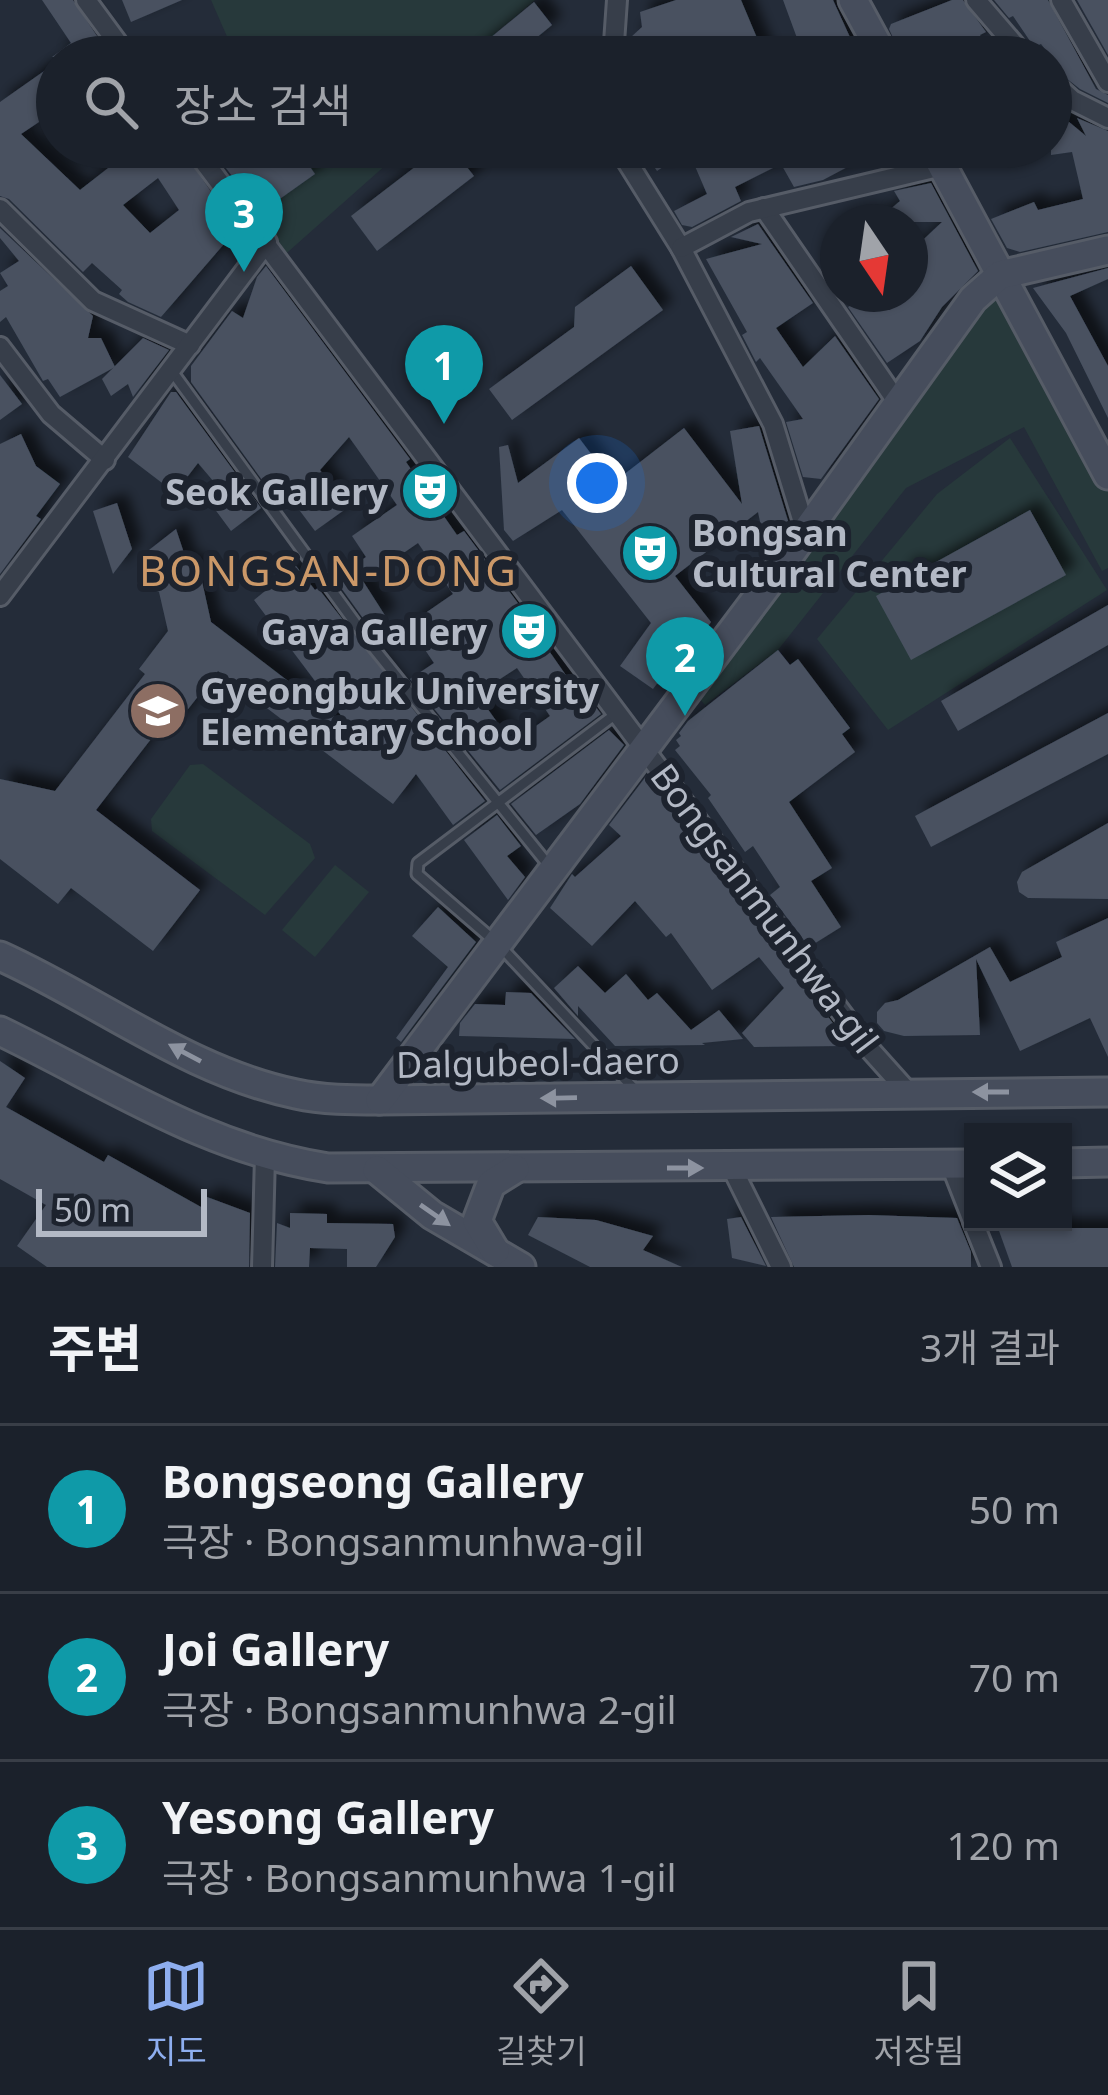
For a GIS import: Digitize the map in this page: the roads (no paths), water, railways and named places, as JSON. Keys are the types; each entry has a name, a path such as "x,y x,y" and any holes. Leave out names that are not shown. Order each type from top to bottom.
{"main road":[{"path":"854,0 873,36"},
{"path":"943,168 1108,475"},
{"path":"380,1100 554,872 974,299 1000,275 1108,250"},
{"path":"0,944 46,976"},
{"name":"Dalgubeol-daero","path":"0,956 46,976 203,1063 294,1094 380,1100 1108,1092"},
{"path":"0,1031 193,1131 265,1156 328,1168 962,1165"},
{"path":"1072,1163 1108,1162"},
{"path":"509,1261 477,1221 491,1184 515,1169"},
{"path":"377,1170 432,1215 509,1261"}],"street":[{"path":"86,0 113,36"},
{"path":"614,36 617,0"},
{"path":"976,0 1007,36"},
{"path":"1060,0 1108,82"},
{"path":"1072,100 1108,118"},
{"name":"Bongsanmunhwa-gil","path":"209,168 865,1044 908,1092"},
{"path":"631,168 681,248 773,424 806,532"},
{"path":"681,248 749,212 900,168"},
{"path":"764,208 898,403"},
{"path":"0,209 93,302 190,345"},
{"path":"0,596 267,242"},
{"path":"0,347 51,414 105,460"},
{"path":"262,1267 265,1156"},
{"path":"732,1168 781,1267"},
{"path":"977,1231 991,1267"}],"lane":[{"path":"171,370 372,646 554,872"},
{"path":"618,712 418,863 417,874 499,945 641,1096"}],"place":[{"name":"Yesong Gallery","path":"244,272"},
{"name":"Bongseong Gallery","path":"444,424"},
{"name":"Seok Gallery","path":"430,491"},
{"name":"Bongsan Cultural Center","path":"650,553"},
{"name":"Gaya Gallery","path":"529,631"},
{"name":"Gyeongbuk University Elementary School","path":"158,711"},
{"name":"Joi Gallery","path":"685,716"}],"district":[{"name":"BONGSAN-DONG","path":"329,569"}]}
